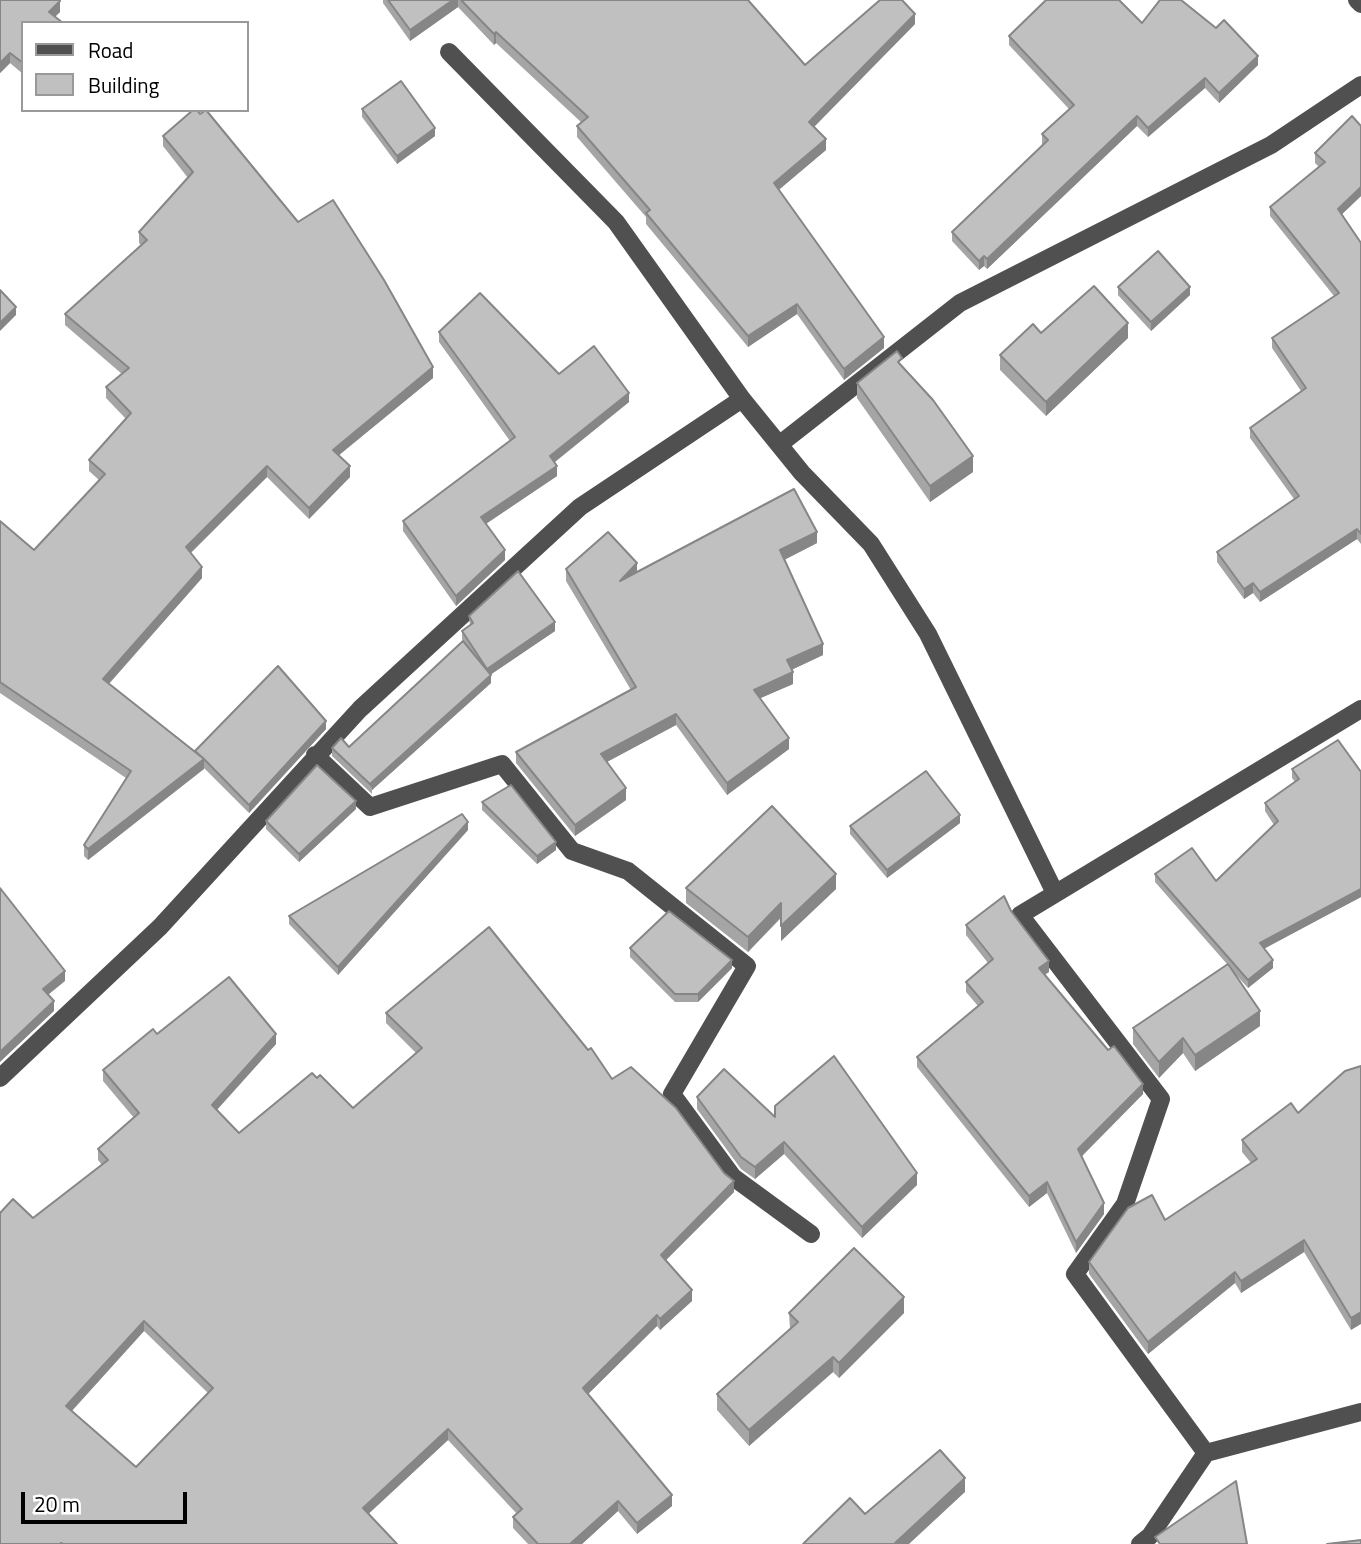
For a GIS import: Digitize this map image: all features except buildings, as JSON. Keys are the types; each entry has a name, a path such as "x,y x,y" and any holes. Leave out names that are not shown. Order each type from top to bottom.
{"street":[{"path":"1357,0 1361,4"},
{"path":"449,52 616,222 742,399 802,473 870,544 928,634 1055,893"},
{"path":"780,444 960,303 1271,145 1361,85"},
{"path":"0,1078 160,927 359,709 580,507 742,399"},
{"path":"1206,1453 1074,1274 1125,1204 1161,1099 1020,915 1361,709"},
{"path":"315,755 370,807 502,764 572,851 628,871 747,965 672,1094 733,1177 811,1234"},
{"path":"1140,1544 1150,1536 1206,1453 1361,1412"}]}
